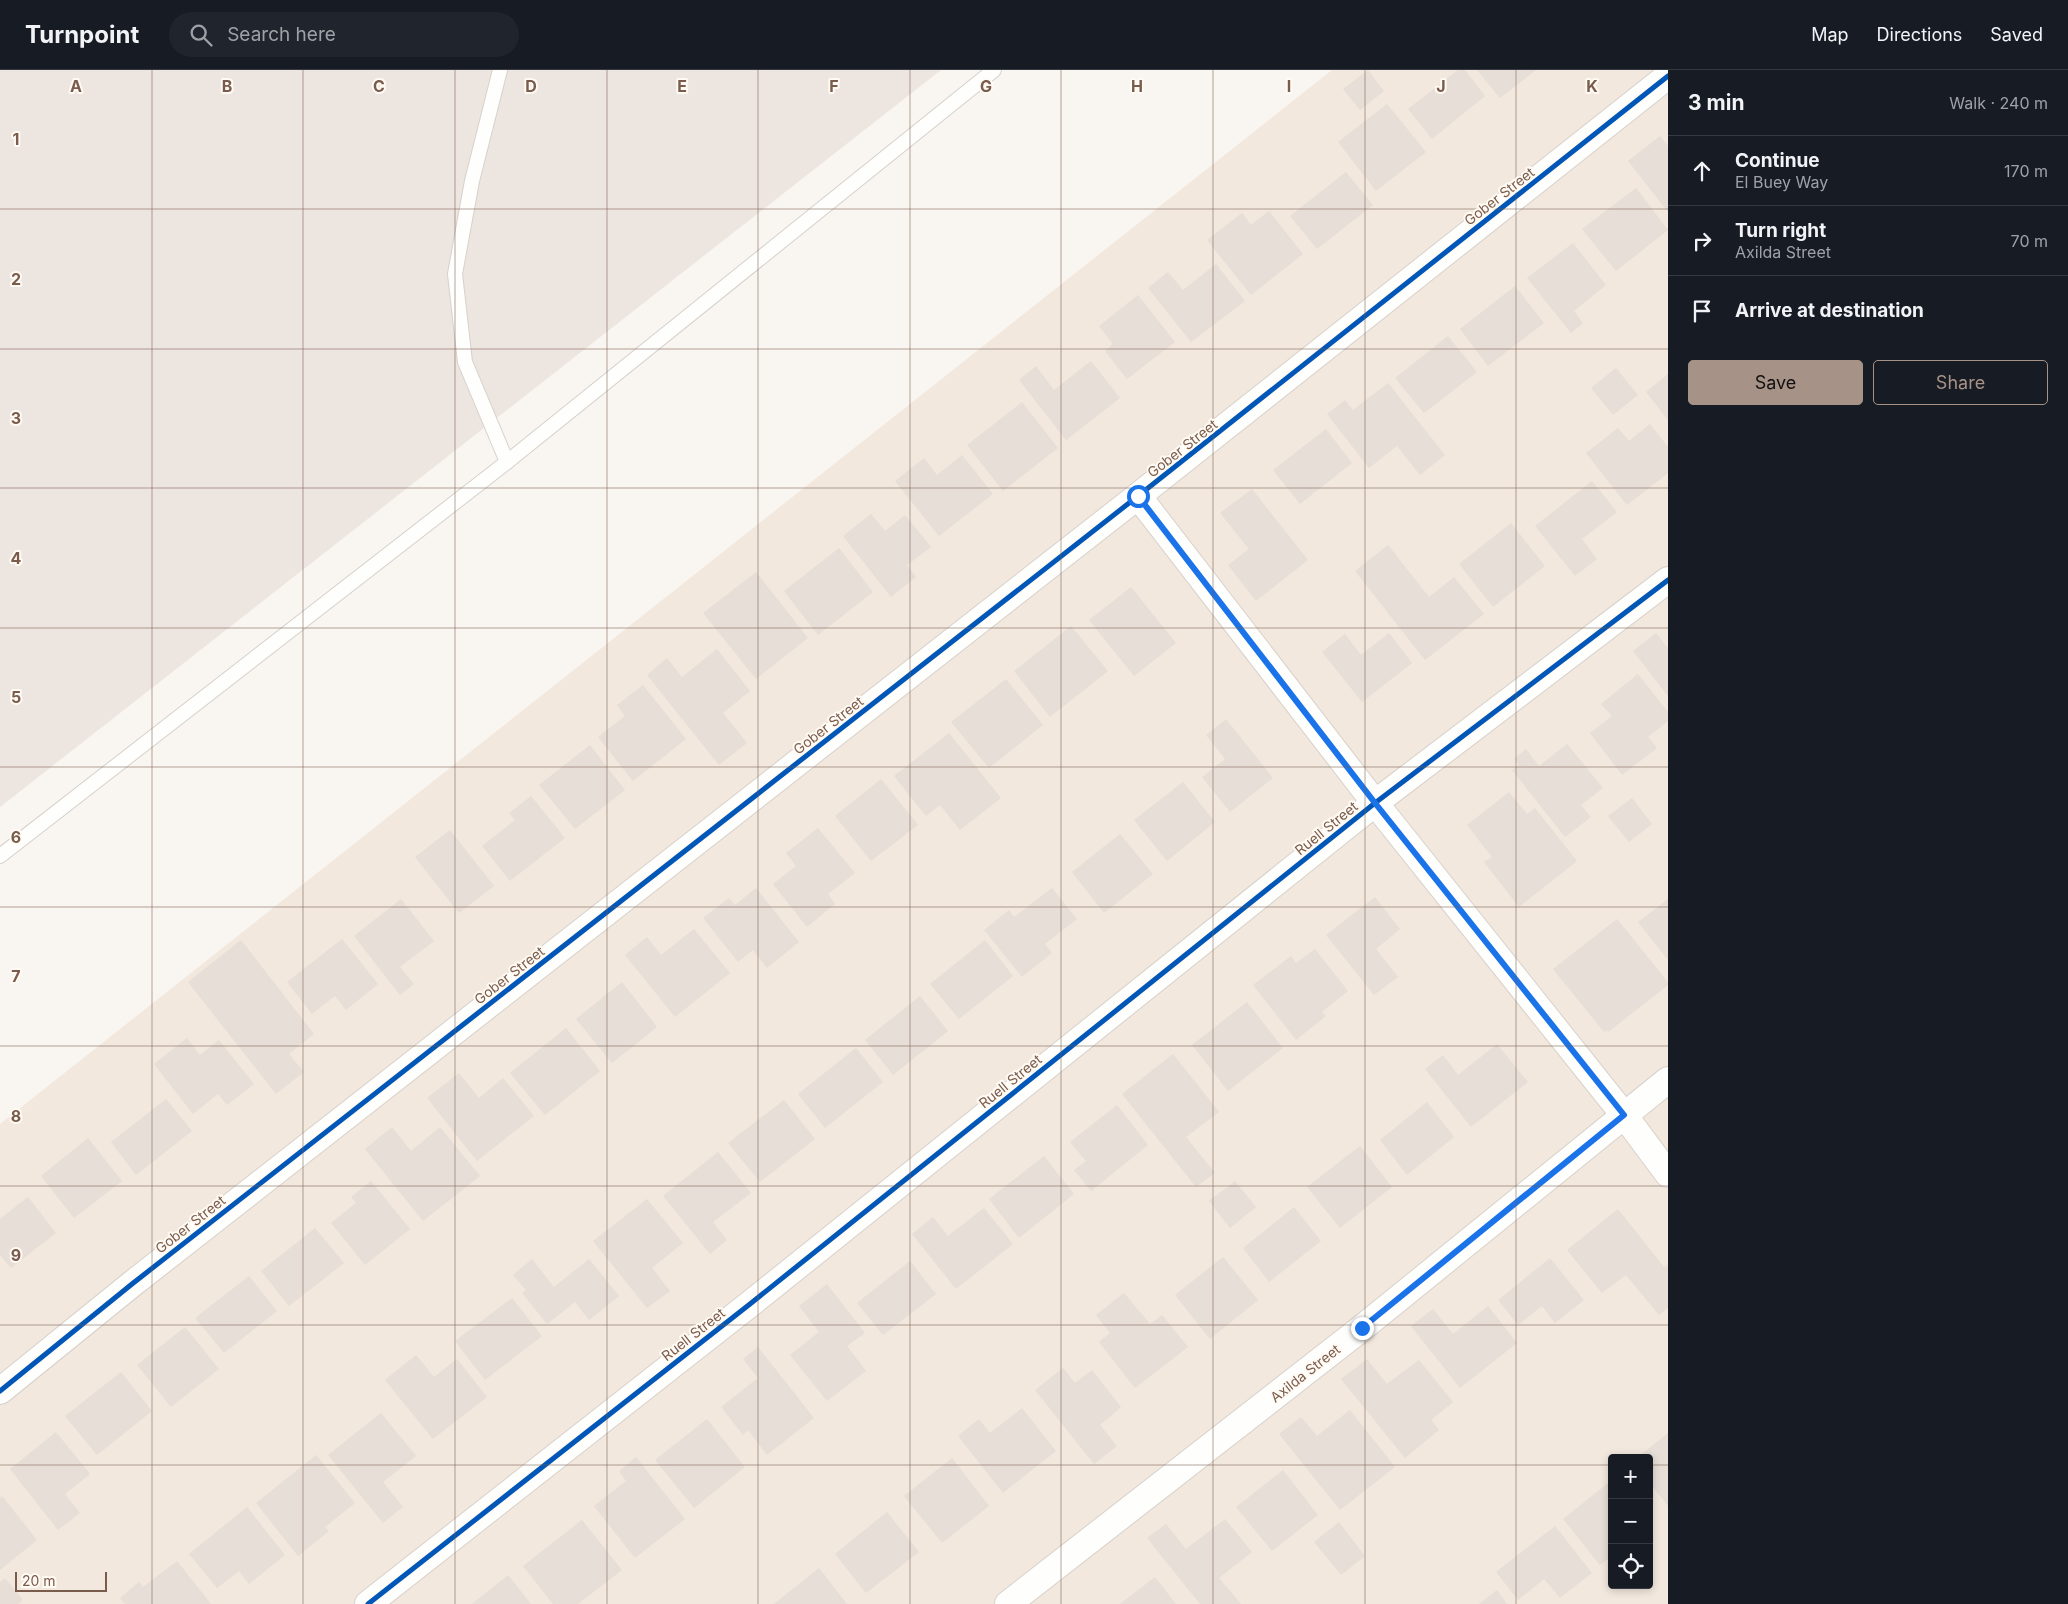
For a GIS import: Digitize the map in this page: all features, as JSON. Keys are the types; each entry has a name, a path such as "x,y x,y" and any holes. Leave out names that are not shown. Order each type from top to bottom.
{"street":[{"name":"Gober Street","path":"0,1391 132,1284 1138,496 1668,76"},
{"path":"1138,496 1375,803 1624,1115 1668,1174"},
{"name":"Ruell Street","path":"368,1604 750,1304 1375,803 1668,580"},
{"name":"Axilda Street","path":"1008,1604 1362,1328 1668,1080"}],"lane":[{"path":"500,70 472,181 456,274 465,362 507,462"},
{"path":"0,856 507,462 994,70"}],"shaded area":[{"path":"0,70 941,70 0,807"},
{"path":"1332,70 1668,70 1668,1604 0,1604 0,1124"}],"building":[{"path":"1368,70 1384,91 1360,110 1343,89"},
{"path":"1458,70 1465,70 1485,96 1432,139 1408,109"},
{"path":"1477,70 1536,70 1500,98"},
{"path":"1387,104 1426,152 1376,191 1338,142"},
{"path":"1660,136 1668,146 1668,212 1628,161"},
{"path":"1346,172 1373,205 1317,249 1290,216"},
{"path":"1636,188 1668,230 1616,271 1582,229"},
{"path":"1269,211 1303,254 1251,295 1207,240 1242,213 1251,225"},
{"path":"1573,243 1606,285 1574,311 1583,323 1571,333 1527,278"},
{"path":"1216,264 1245,301 1191,342 1148,288 1168,272 1183,290"},
{"path":"1515,286 1544,323 1488,366 1460,329"},
{"path":"1138,295 1175,342 1127,379 1105,351 1113,344 1099,326"},
{"path":"1448,336 1477,372 1424,413 1395,378"},
{"path":"1091,361 1120,398 1066,440 1019,380 1036,366 1054,390"},
{"path":"1616,368 1638,395 1613,415 1591,388"},
{"path":"1668,374 1668,420 1646,392"},
{"path":"1388,383 1445,455 1420,475 1397,446 1369,468 1327,414 1345,400 1353,410"},
{"path":"1022,402 1058,448 1003,491 967,445"},
{"path":"1650,424 1668,447 1668,473 1627,505 1586,453 1618,428 1629,441"},
{"path":"1326,429 1352,463 1300,504 1273,470"},
{"path":"962,455 993,494 939,536 895,481 924,458 937,475"},
{"path":"1592,481 1617,512 1582,539 1597,559 1575,576 1535,526"},
{"path":"1252,489 1308,560 1256,601 1228,565 1249,549 1220,513"},
{"path":"871,514 885,531 905,515 931,547 907,565 916,577 891,597 843,536"},
{"path":"1511,523 1545,566 1493,607 1459,564"},
{"path":"1388,545 1429,597 1454,577 1484,614 1425,660 1355,571"},
{"path":"839,548 873,592 818,635 784,591"},
{"path":"756,572 808,638 756,679 703,613"},
{"path":"1131,587 1176,643 1134,676 1089,620"},
{"path":"1071,626 1108,671 1050,717 1014,671"},
{"path":"1389,633 1412,663 1362,702 1322,652 1345,634 1361,655"},
{"path":"1656,633 1668,648 1668,696 1633,651"},
{"path":"717,649 750,691 723,713 747,743 719,765 647,675 667,658 682,677"},
{"path":"1638,674 1668,712 1668,721 1648,737 1657,748 1622,775 1590,733 1612,716 1601,704"},
{"path":"1006,679 1043,725 989,768 951,722"},
{"path":"643,685 686,739 633,781 598,737 625,716 617,705"},
{"path":"1226,719 1273,778 1230,812 1202,777 1225,759 1206,735"},
{"path":"949,733 1001,798 960,830 940,805 926,816 894,776"},
{"path":"1567,744 1603,788 1581,805 1591,817 1565,837 1512,770 1519,765 1514,759 1526,749 1539,766"},
{"path":"590,745 625,790 575,829 539,785"},
{"path":"881,779 918,825 871,861 835,816"},
{"path":"1183,782 1215,822 1167,861 1134,820"},
{"path":"1509,792 1527,814 1535,808 1577,861 1519,907 1484,862 1492,857 1467,825"},
{"path":"531,796 565,838 510,881 482,846 515,820 509,813"},
{"path":"1632,798 1652,824 1629,842 1608,816"},
{"path":"818,828 855,873 828,894 835,904 807,927 773,884 796,866 786,853"},
{"path":"450,830 494,886 459,913 415,857"},
{"path":"1120,834 1153,874 1104,913 1072,872"},
{"path":"756,888 799,942 767,968 753,950 738,962 703,918 729,898 735,905"},
{"path":"1052,888 1077,919 1045,944 1052,953 1022,977 984,930 1009,910 1014,917"},
{"path":"1375,897 1400,929 1376,949 1398,977 1374,995 1326,935"},
{"path":"401,899 434,941 400,967 414,984 400,995 354,936"},
{"path":"1668,899 1668,960 1638,922"},
{"path":"1617,919 1668,982 1668,985 1608,1032 1607,1030 1604,1032 1553,969"},
{"path":"694,929 730,973 675,1017 625,955 647,937 661,955"},
{"path":"342,939 378,984 346,1010 335,996 312,1014 287,982"},
{"path":"241,940 314,1034 289,1054 304,1072 276,1094 188,982"},
{"path":"985,940 1013,976 959,1019 930,984"},
{"path":"1315,949 1348,991 1322,1012 1326,1016 1296,1040 1253,985 1291,956 1296,963"},
{"path":"622,982 657,1027 612,1063 576,1019"},
{"path":"920,996 948,1031 893,1075 865,1040"},
{"path":"1247,1002 1283,1048 1228,1091 1192,1045"},
{"path":"566,1028 600,1071 545,1115 510,1073"},
{"path":"187,1038 200,1055 219,1040 254,1084 227,1105 218,1094 193,1114 154,1064"},
{"path":"1497,1044 1528,1082 1471,1127 1425,1069 1443,1055 1458,1075"},
{"path":"856,1048 883,1082 825,1128 798,1094"},
{"path":"1173,1054 1219,1112 1186,1137 1215,1173 1196,1187 1122,1094"},
{"path":"459,1073 479,1098 503,1078 534,1116 477,1161 427,1098"},
{"path":"166,1099 192,1131 136,1175 111,1142"},
{"path":"784,1100 815,1139 760,1182 728,1143"},
{"path":"1427,1102 1454,1137 1407,1175 1380,1140"},
{"path":"1117,1105 1148,1145 1091,1191 1074,1170 1086,1161 1070,1142"},
{"path":"392,1127 411,1151 440,1127 480,1176 423,1221 365,1149"},
{"path":"88,1138 122,1181 74,1218 41,1176"},
{"path":"1360,1146 1392,1187 1340,1228 1307,1187"},
{"path":"718,1152 751,1193 713,1222 727,1240 710,1254 663,1196"},
{"path":"1044,1156 1074,1194 1019,1238 989,1199"},
{"path":"371,1181 410,1229 365,1265 331,1223 356,1203 351,1197"},
{"path":"1235,1181 1256,1207 1230,1228 1209,1201"},
{"path":"28,1197 56,1233 11,1268 0,1255 0,1219"},
{"path":"647,1199 683,1243 652,1268 670,1291 647,1308 593,1241"},
{"path":"1294,1207 1321,1241 1269,1282 1243,1248"},
{"path":"984,1208 1013,1244 956,1289 912,1234 933,1217 948,1236"},
{"path":"1618,1209 1664,1267 1666,1265 1668,1268 1668,1308 1659,1315 1626,1275 1602,1293 1567,1250"},
{"path":"315,1228 344,1263 289,1306 261,1271"},
{"path":"1223,1257 1258,1300 1210,1339 1175,1295"},
{"path":"1550,1258 1584,1300 1555,1323 1542,1306 1518,1325 1498,1300"},
{"path":"532,1259 554,1287 589,1259 619,1296 589,1320 575,1302 547,1324 522,1293 526,1290 513,1275"},
{"path":"910,1261 936,1294 883,1335 857,1303"},
{"path":"249,1276 277,1311 224,1353 195,1318"},
{"path":"827,1284 865,1333 847,1346 866,1371 827,1401 790,1355 819,1332 799,1306"},
{"path":"1124,1293 1150,1324 1162,1315 1188,1347 1135,1388 1099,1342 1110,1333 1096,1315"},
{"path":"512,1298 542,1336 485,1380 455,1341"},
{"path":"1488,1306 1517,1343 1460,1388 1411,1326 1433,1309 1453,1334"},
{"path":"185,1327 219,1369 171,1407 137,1365"},
{"path":"758,1347 814,1418 767,1455 748,1430 743,1435 721,1407 758,1378 743,1359"},
{"path":"416,1355 434,1377 457,1359 487,1397 433,1439 385,1380"},
{"path":"1367,1359 1387,1384 1419,1360 1453,1402 1431,1420 1439,1430 1405,1458 1341,1379"},
{"path":"1063,1368 1075,1383 1092,1370 1121,1407 1100,1425 1117,1446 1094,1464 1035,1390"},
{"path":"121,1372 152,1411 97,1455 65,1416"},
{"path":"1022,1408 1056,1451 1003,1493 958,1436 979,1419 990,1433"},
{"path":"1350,1410 1395,1467 1340,1510 1279,1434 1301,1417 1317,1436"},
{"path":"381,1413 416,1456 383,1482 403,1507 383,1523 328,1455"},
{"path":"707,1419 745,1467 694,1508 655,1460"},
{"path":"56,1432 90,1474 65,1494 80,1513 58,1530 10,1469"},
{"path":"1668,1433 1668,1506 1653,1487 1653,1454 1642,1454"},
{"path":"316,1455 355,1503 325,1527 329,1531 298,1556 256,1503"},
{"path":"636,1457 685,1519 635,1558 594,1506 626,1481 619,1471"},
{"path":"952,1458 989,1506 942,1543 904,1496"},
{"path":"1283,1470 1318,1515 1272,1551 1236,1507"},
{"path":"1608,1483 1608,1559 1600,1565 1563,1519"},
{"path":"2,1496 37,1540 0,1570 0,1498"},
{"path":"247,1507 285,1555 249,1584 239,1571 217,1588 189,1554"},
{"path":"887,1512 919,1552 866,1593 835,1554"},
{"path":"1225,1519 1252,1552 1219,1578 1241,1604 1200,1604 1147,1538 1166,1524 1186,1549"},
{"path":"582,1520 622,1570 578,1604 553,1604 523,1566"},
{"path":"1339,1522 1365,1556 1341,1575 1314,1542"},
{"path":"1555,1526 1592,1573 1560,1598 1544,1579 1518,1600 1496,1572"},
{"path":"177,1561 211,1604 125,1604 120,1598 139,1582 143,1587"},
{"path":"819,1568 847,1604 774,1604"},
{"path":"508,1575 531,1604 472,1604"},
{"path":"1155,1577 1176,1604 1120,1604"},
{"path":"5,1578 23,1600 18,1604 0,1604 0,1582"},
{"path":"1497,1590 1507,1604 1479,1604"}],"cycle path":[{"path":"0,1391 132,1284 1138,496 1668,76"},
{"path":"368,1604 750,1304 1375,803 1668,580"}],"route":[{"path":"1138,496 1375,803 1624,1115 1362,1328"}]}
